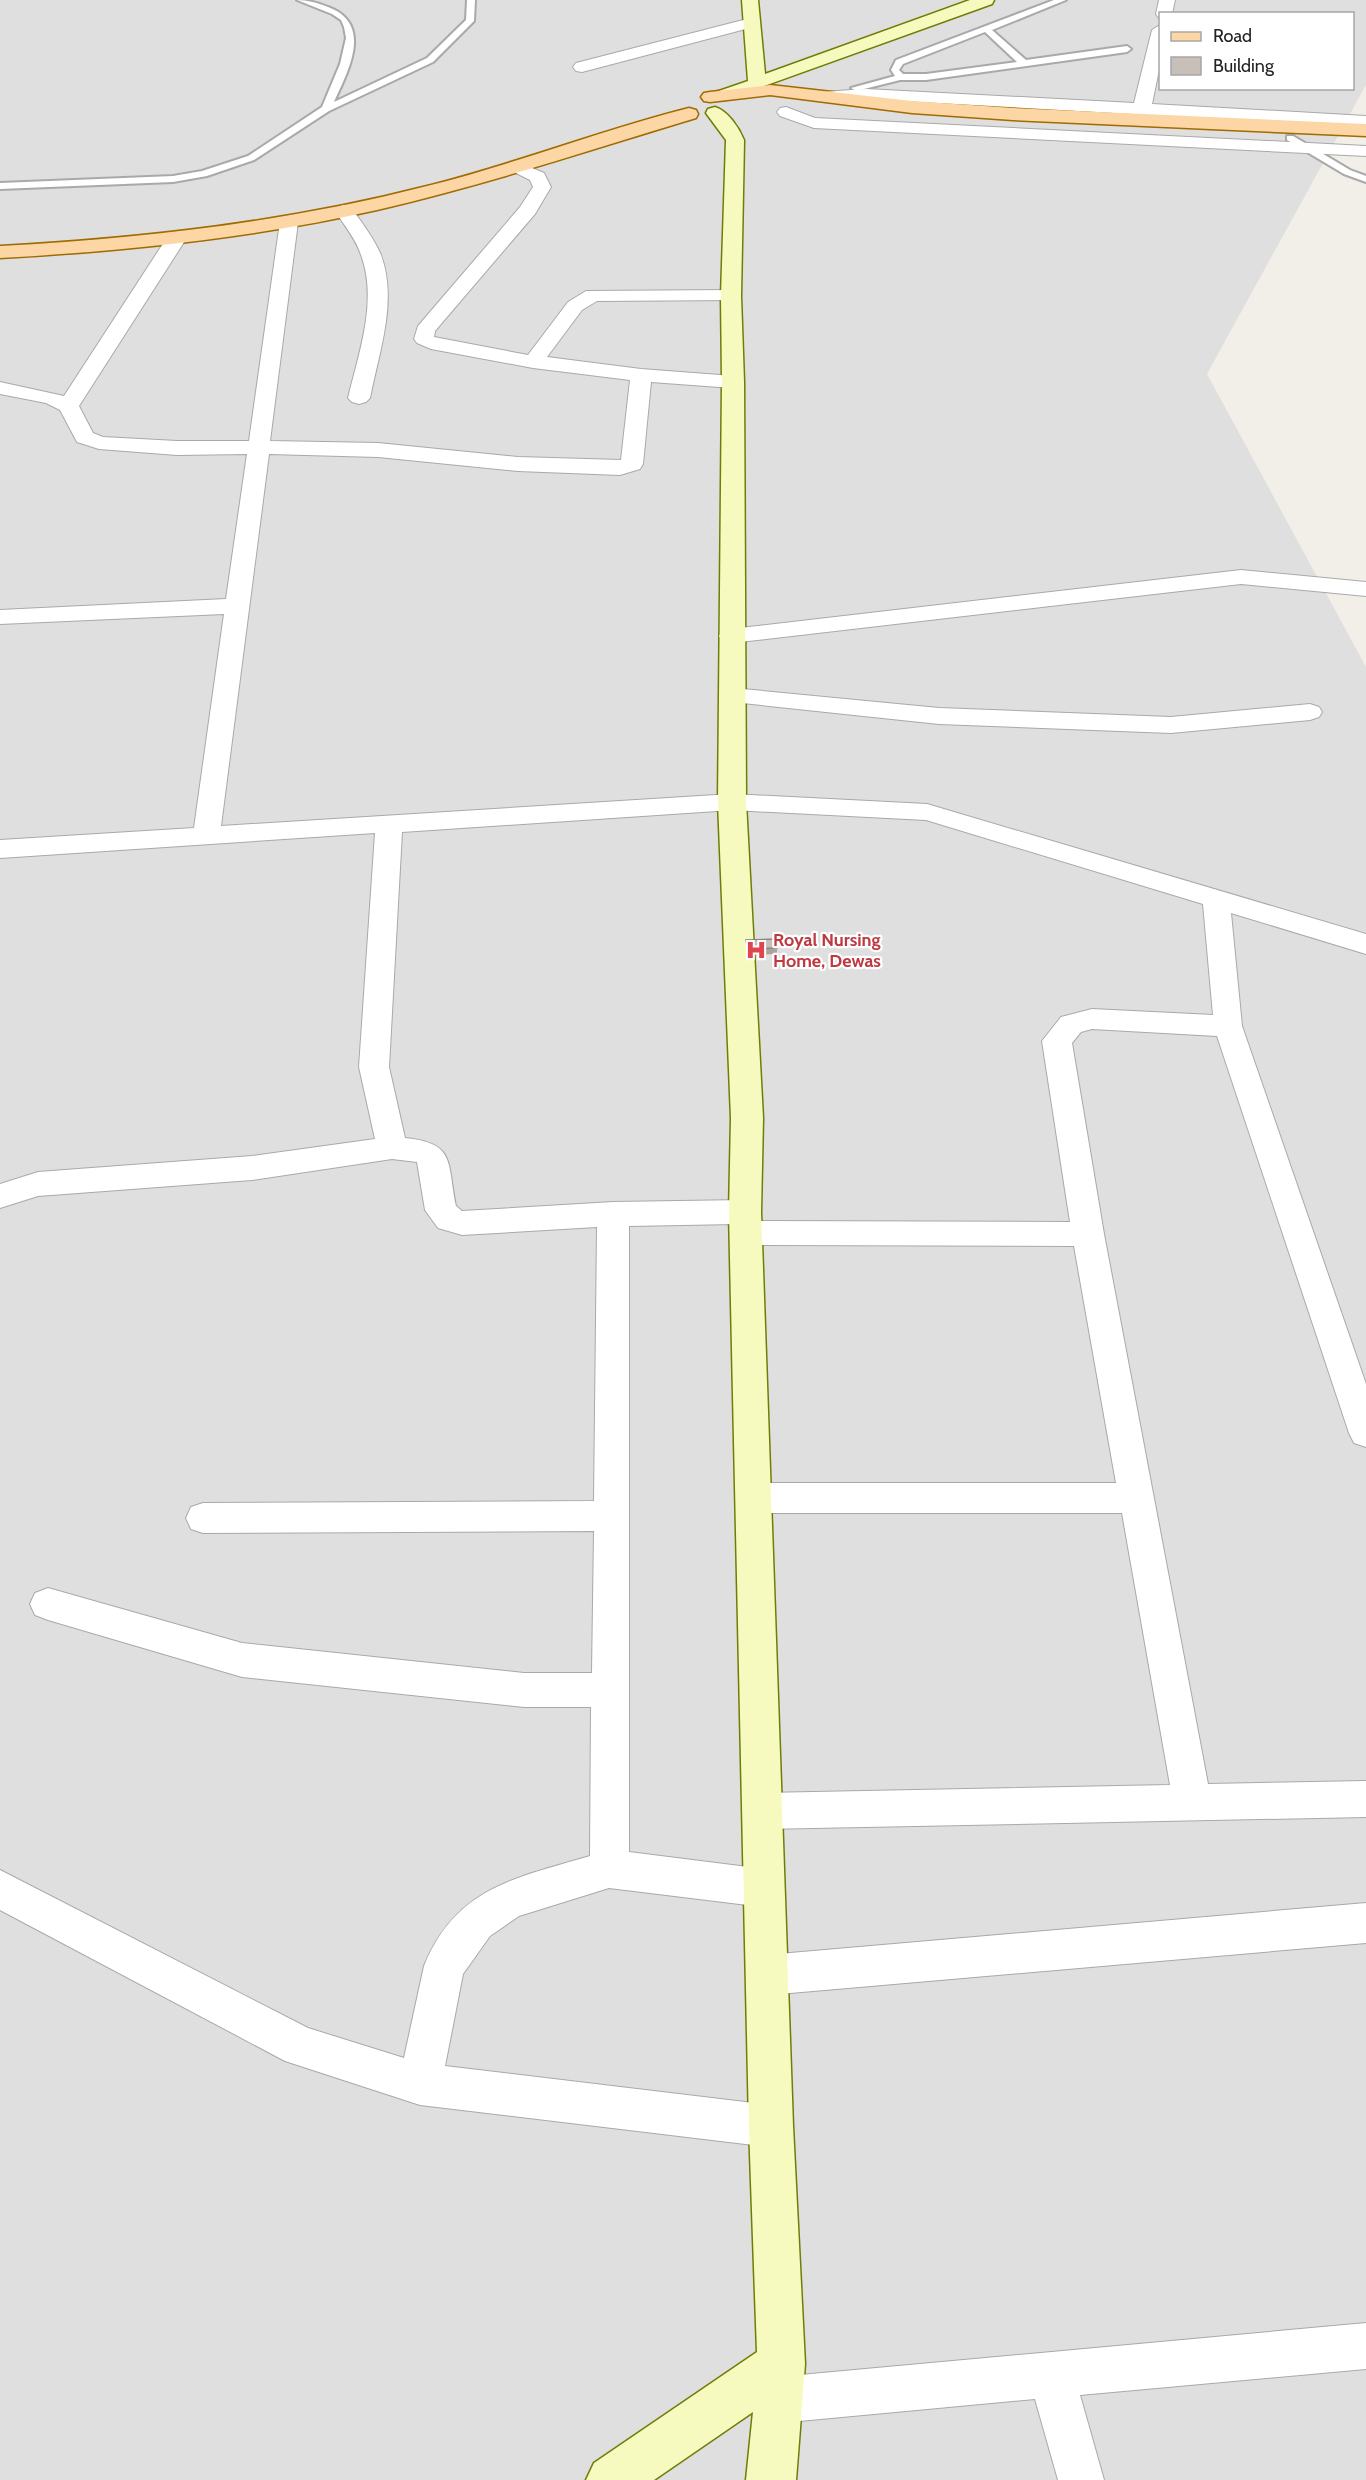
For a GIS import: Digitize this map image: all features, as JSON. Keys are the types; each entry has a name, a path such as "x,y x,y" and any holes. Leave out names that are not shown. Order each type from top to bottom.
{"main road":[{"path":"0,240 185,226 290,210 392,188 770,90 912,107 1140,116 1366,130"},
{"path":"0,252 176,239 345,211 428,192 518,166 707,106 786,112 1366,141"}],"street":[{"path":"750,0 757,83"},
{"path":"771,2480 780,2382 753,1498 746,1222 747,1118 732,802 733,382 731,296 735,140 732,132 707,106 757,83 986,0"},
{"path":"582,67 751,23"},
{"path":"1159,38 1140,116 1366,122"},
{"path":"786,112 814,123 1366,151"},
{"path":"518,166 538,177 542,187 528,210 425,330 423,339 431,343 533,362 641,375 733,382"},
{"path":"345,211 371,253 377,277 378,306 359,398"},
{"path":"206,836 289,222"},
{"path":"68,406 176,239"},
{"path":"533,362 575,306 593,295 731,296"},
{"path":"0,388 52,398 68,406 85,437 99,443 177,448 260,447 378,450 518,464 620,468 632,464 641,375"},
{"path":"731,636 1241,577 1269,577 1331,587 1366,589"},
{"path":"0,617 238,606"},
{"path":"732,696 939,716 1171,725 1310,712"},
{"path":"0,849 732,802 927,812 1366,944"},
{"path":"389,824 374,1067 392,1148"},
{"path":"1216,898 1228,1026 1366,1433"},
{"path":"1192,1802 1088,1234 1057,1041 1071,1024 1092,1019 1228,1026"},
{"path":"0,1196 38,1184 252,1168 392,1148 423,1150 431,1156 441,1210 449,1219 462,1223 613,1214 746,1222 1088,1234"},
{"path":"609,1869 613,1214"},
{"path":"753,1498 1136,1498"},
{"path":"202,1518 611,1516"},
{"path":"48,1604 242,1660 524,1690 610,1690"},
{"path":"762,1811 1366,1799"},
{"path":"420,2084 444,1966 476,1922 508,1900 609,1869 764,1888"},
{"path":"0,1889 300,2046 420,2084 771,2126"},
{"path":"767,1976 1366,1923"},
{"path":"611,2480 780,2382 1051,2374 1366,2346"},
{"path":"1051,2374 1081,2480"}],"lane":[{"path":"301,0 344,19 350,29 349,53 326,109"},
{"path":"0,186 133,182 204,174 252,158 326,109 430,60 470,21 471,0"},
{"path":"900,77 895,70 899,62 1062,0"},
{"path":"986,29 1024,63"},
{"path":"856,88 900,77 951,74 1127,49"},
{"path":"1290,138 1347,172 1366,179"}],"shaded area":[{"path":"0,0 1366,0 1366,85 1207,374 1366,667 1366,2480 0,2480"}],"building":[{"path":"776,939 777,948 748,949 746,940"}],"place":[{"name":"Royal Nursing Home, Dewas","path":"756,950"}]}
